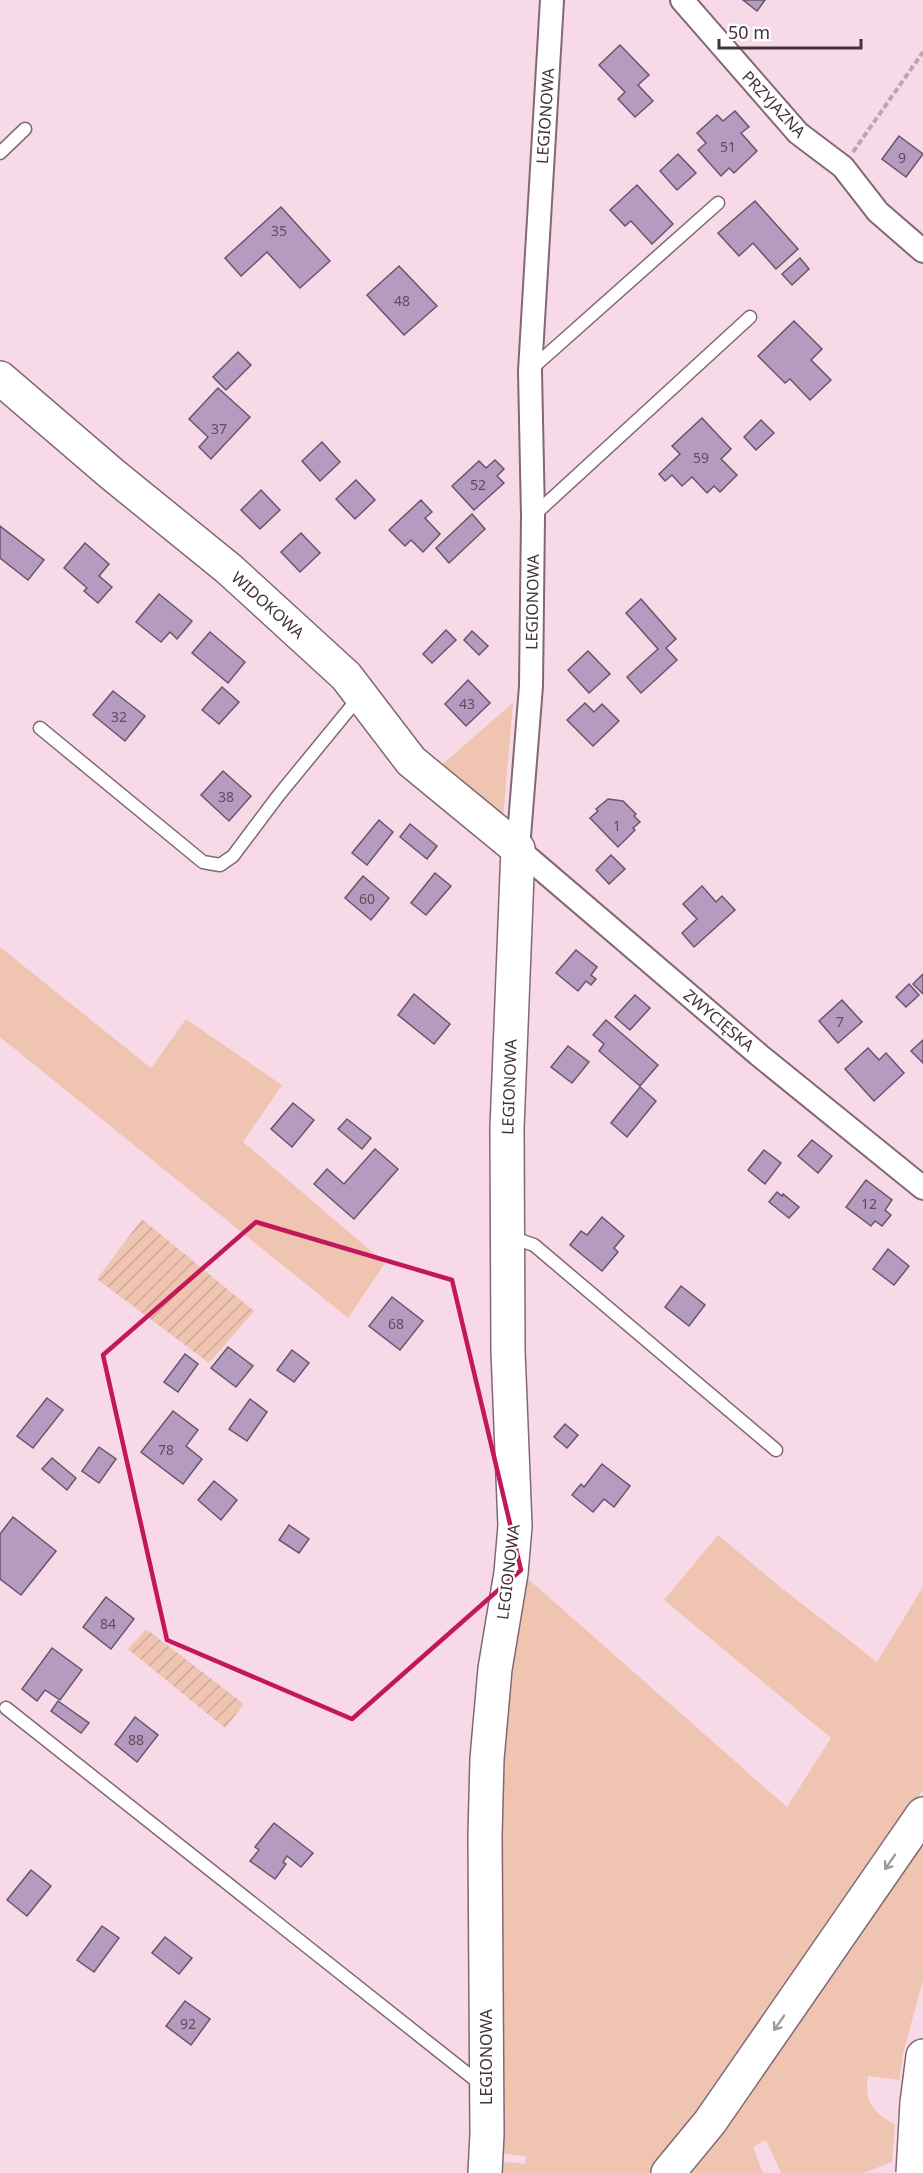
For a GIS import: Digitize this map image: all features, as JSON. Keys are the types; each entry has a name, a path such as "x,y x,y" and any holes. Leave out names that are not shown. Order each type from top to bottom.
{"main road":[{"name":"WIDOKOWA","path":"0,378 112,474 229,569 345,676 411,761 518,849"},
{"name":"LEGIONOWA","path":"485,2173 484,1835 487,1759 495,1669 511,1574 515,1526 508,1351 507,1128 518,849"},
{"path":"668,2173 710,2122 923,1814"},
{"path":"913,2173 916,2103 923,2056"},
{"path":"894,2173 923,2162"}],"street":[{"name":"LEGIONOWA","path":"518,849 531,686 533,516 530,371 552,0"},
{"name":"PRZYJAZNA","path":"681,0 798,133 843,167 878,212 923,251"},
{"name":"ZWYCIĘSKA","path":"518,849 759,1055 923,1188"}],"lane":[{"path":"0,153 25,129"},
{"path":"530,371 718,203"},
{"path":"533,516 750,317"},
{"path":"40,728 203,862 220,865 233,856 278,796 360,695"},
{"path":"507,1236 534,1245 776,1450"},
{"path":"6,1708 486,2089"}],"path":[{"path":"843,167 923,52"}],"highlighted area":[{"path":"256,1222 452,1280 521,1570 352,1719 167,1640 103,1355"}],"shaded area":[{"path":"513,703 503,818 432,773"},
{"path":"0,947 151,1068 186,1019 282,1085 243,1142 385,1263 348,1318 0,1037"},
{"path":"142,1219 254,1311 209,1363 97,1279"},
{"path":"718,1535 877,1662 923,1587 923,1790 734,2064 663,2160 649,2173 493,2173 503,2163 525,2164 526,2156 505,2154 499,2151 493,1826 519,1571 787,1807 831,1738 664,1600"},
{"path":"146,1629 244,1704 225,1728 128,1649"},
{"path":"923,1831 923,1979 903,2054 899,2080 868,2076 867,2086 867,2094 872,2106 895,2125 892,2162 863,2173 781,2173 766,2140 753,2147 763,2173 677,2173"}],"building":[{"path":"743,0 765,0 757,11"},
{"path":"620,45 649,75 638,85 653,101 635,117 618,99 625,92 599,65"},
{"path":"735,111 749,127 741,133 757,151 734,173 729,168 721,176 698,150 706,143 697,133 717,115 723,121"},
{"path":"899,136 923,154 906,177 882,159"},
{"path":"678,154 696,173 677,190 660,171"},
{"path":"637,185 673,224 652,244 631,221 625,226 610,210"},
{"path":"755,201 798,249 776,269 753,243 739,256 718,233"},
{"path":"281,207 330,261 300,288 267,252 241,276 225,258"},
{"path":"800,258 809,269 792,285 782,274"},
{"path":"399,266 437,306 404,335 367,295"},
{"path":"794,321 822,349 811,360 831,380 810,400 790,379 785,383 758,356"},
{"path":"238,352 251,365 226,390 213,377"},
{"path":"218,388 250,417 211,459 199,447 208,437 189,419"},
{"path":"702,418 731,449 721,459 737,475 720,492 714,486 707,493 692,477 682,486 672,475 665,481 659,474 680,454 672,446"},
{"path":"761,420 774,433 756,450 744,437"},
{"path":"322,442 340,462 320,481 302,461"},
{"path":"495,460 504,469 497,476 504,483 474,510 452,486 479,461 486,468"},
{"path":"356,480 375,500 355,519 336,499"},
{"path":"261,490 280,510 260,529 241,510"},
{"path":"421,500 432,512 425,518 440,534 423,552 411,540 405,546 389,530"},
{"path":"472,514 485,529 449,563 436,548"},
{"path":"0,526 44,560 28,580 0,558"},
{"path":"301,533 320,553 300,572 281,552"},
{"path":"85,543 109,564 99,576 112,587 98,603 84,591 87,588 64,568"},
{"path":"159,594 192,621 177,639 170,632 161,642 136,622"},
{"path":"641,599 676,639 666,648 677,660 641,693 627,677 658,649 626,613"},
{"path":"446,630 456,640 432,663 423,654"},
{"path":"472,631 488,646 479,655 464,640"},
{"path":"210,632 245,662 228,683 192,653"},
{"path":"588,651 610,674 589,693 568,670"},
{"path":"468,680 490,703 466,726 445,704"},
{"path":"222,687 239,702 219,724 202,710"},
{"path":"113,691 145,716 125,741 93,715"},
{"path":"585,703 594,712 602,704 619,721 593,746 567,720"},
{"path":"223,771 251,796 229,821 201,795"},
{"path":"608,799 623,801 636,814 634,816 640,822 618,847 590,818 598,811 596,809"},
{"path":"379,820 393,832 367,865 352,853"},
{"path":"410,824 437,846 427,859 400,837"},
{"path":"611,855 625,869 609,884 596,870"},
{"path":"435,873 451,886 426,915 411,903"},
{"path":"363,876 389,898 371,920 345,898"},
{"path":"702,886 716,902 722,896 735,910 694,947 682,933 697,919 683,904"},
{"path":"576,950 597,967 591,975 596,979 591,985 586,981 578,991 556,973"},
{"path":"923,974 923,994 913,984"},
{"path":"909,984 919,995 906,1007 896,997"},
{"path":"414,994 450,1024 434,1044 398,1015"},
{"path":"635,995 650,1008 630,1030 615,1017"},
{"path":"842,1000 862,1022 838,1043 819,1021"},
{"path":"606,1020 658,1065 640,1086 599,1051 604,1044 593,1035"},
{"path":"923,1040 923,1063 911,1051"},
{"path":"568,1046 589,1062 572,1083 551,1067"},
{"path":"868,1048 879,1060 886,1053 904,1073 874,1101 845,1069"},
{"path":"640,1087 656,1101 627,1137 611,1123"},
{"path":"293,1103 314,1120 292,1147 271,1129"},
{"path":"347,1119 371,1138 362,1149 338,1129"},
{"path":"812,1140 832,1156 818,1173 798,1156"},
{"path":"375,1149 398,1169 354,1219 314,1184 327,1169 344,1184"},
{"path":"764,1150 781,1163 765,1184 748,1170"},
{"path":"866,1180 892,1200 885,1210 891,1215 882,1226 875,1221 871,1226 846,1207"},
{"path":"777,1192 799,1207 789,1218 769,1202"},
{"path":"602,1217 624,1236 614,1248 618,1252 602,1271 570,1245 581,1231 587,1235"},
{"path":"888,1249 909,1266 894,1285 873,1269"},
{"path":"681,1286 705,1305 689,1326 665,1307"},
{"path":"392,1297 423,1321 400,1350 369,1326"},
{"path":"228,1347 253,1366 236,1387 211,1368"},
{"path":"292,1350 309,1363 294,1382 277,1370"},
{"path":"185,1354 198,1364 178,1392 164,1382"},
{"path":"47,1398 63,1410 33,1448 17,1436"},
{"path":"250,1399 267,1412 247,1441 229,1429"},
{"path":"173,1411 198,1430 186,1446 202,1459 183,1484 141,1452"},
{"path":"565,1424 578,1435 567,1448 554,1437"},
{"path":"99,1447 116,1459 99,1483 82,1471"},
{"path":"52,1458 76,1478 67,1490 42,1469"},
{"path":"602,1464 630,1486 614,1507 604,1499 593,1512 572,1495 581,1484 584,1487"},
{"path":"214,1481 237,1500 221,1520 198,1500"},
{"path":"13,1517 56,1551 21,1595 0,1579 0,1534"},
{"path":"289,1525 309,1539 299,1553 279,1540"},
{"path":"106,1597 134,1619 111,1649 83,1627"},
{"path":"52,1648 82,1670 60,1700 45,1690 37,1701 22,1689"},
{"path":"58,1701 89,1723 81,1733 51,1711"},
{"path":"135,1717 158,1735 137,1762 115,1744"},
{"path":"274,1823 313,1853 301,1867 287,1856 283,1862 286,1864 275,1879 250,1861 259,1850 255,1847"},
{"path":"31,1870 51,1886 27,1916 7,1900"},
{"path":"102,1926 119,1938 94,1972 77,1960"},
{"path":"165,1937 192,1958 179,1974 152,1953"},
{"path":"185,2001 210,2019 191,2045 166,2026"}]}
